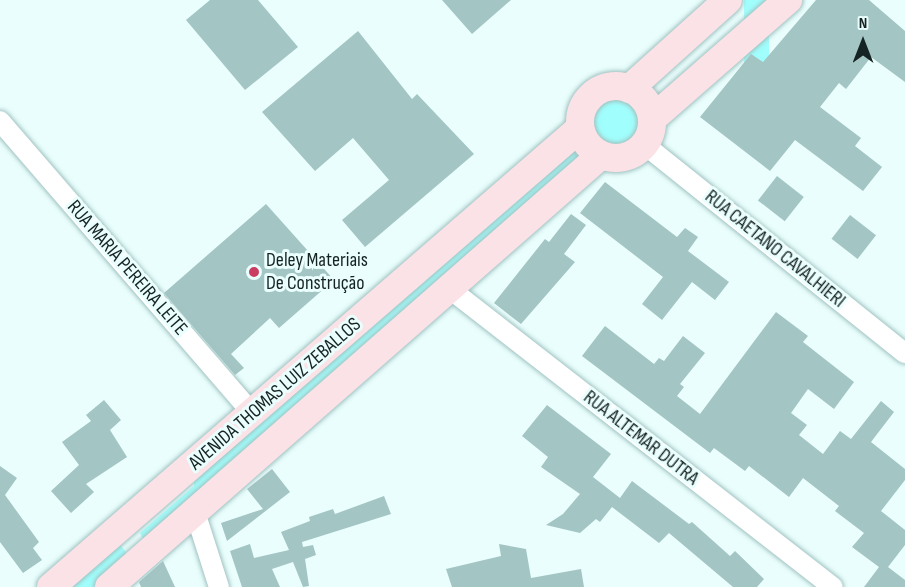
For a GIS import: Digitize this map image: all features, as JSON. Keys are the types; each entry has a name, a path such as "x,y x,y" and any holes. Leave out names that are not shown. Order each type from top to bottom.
{"main road":[{"path":"629,89 728,0"},
{"path":"648,132 649,106 629,89 604,88 593,94 584,104 579,129 586,145 600,156 624,158 648,132 788,0"},
{"name":"AVENIDA THOMAS LUIZ ZEBALLOS","path":"51,587 579,129"},
{"name":"AVENIDA THOMAS LUIZ ZEBALLOS","path":"110,587 600,156"},
{"path":"122,526 143,558"}],"street":[{"name":"RUA MARIA PEREIRA LEITE","path":"0,122 253,414"},
{"name":"RUA CAETANO CAVALHIERI","path":"648,132 905,353"},
{"name":"RUA ALTEMAR DUTRA","path":"450,289 833,587"},
{"path":"195,512 219,587"}],"shaded area":[{"path":"744,0 769,0 769,131 744,131"},
{"path":"609,94 621,94 631,98 639,106 643,122 639,138 631,146 621,150 609,150 599,146 591,138 587,128 587,116 591,106 599,98"},
{"path":"573,148 582,159 144,541 140,533 194,486 194,476"},
{"path":"118,542 129,556 93,587 66,587"}],"building":[{"path":"210,0 258,0 298,47 245,90 186,20"},
{"path":"442,0 511,0 472,34"},
{"path":"816,0 869,0 905,31 905,82 871,57 846,89 839,83 820,107 861,138 855,146 882,167 863,191 795,140 770,171 700,117 751,54 763,62"},
{"path":"358,31 412,99 417,94 474,154 365,247 342,220 389,180 353,138 315,171 262,112"},
{"path":"777,176 804,197 785,221 758,200"},
{"path":"605,182 677,237 685,228 698,237 688,251 729,282 715,300 692,282 662,320 642,304 663,277 580,213"},
{"path":"266,204 334,280 279,328 270,318 231,354 244,368 235,375 164,293"},
{"path":"571,214 586,225 564,254 575,262 521,324 494,303 545,239 549,242"},
{"path":"850,215 876,235 858,259 832,239"},
{"path":"776,312 808,336 803,342 854,382 834,409 808,389 791,413 807,425 799,435 823,454 840,431 851,439 881,401 894,412 871,442 905,469 905,480 881,511 905,530 905,545 888,567 905,580 905,587 864,587 879,567 852,547 864,533 835,511 839,506 803,478 789,497 749,466 745,471 714,448 710,453 582,356 605,326 654,364 659,358 664,361 683,336 705,353 680,384 684,387 677,396 700,414"},
{"path":"104,400 121,420 110,430 127,457 86,484 94,492 71,513 51,491 79,465 62,442 91,421 86,415"},
{"path":"547,405 611,454 593,477 620,498 632,481 689,524 692,522 730,556 735,551 764,579 757,587 733,587 669,533 659,543 612,507 600,522 596,519 580,533 546,525 563,514 580,494 541,467 548,457 522,436"},
{"path":"0,466 17,478 5,495 39,542 33,548 42,560 23,573 0,542"},
{"path":"272,469 290,492 227,541 221,523 263,509 247,489"},
{"path":"384,496 391,514 302,542 303,547 313,545 316,555 305,559 309,586 303,587 293,562 272,569 280,587 242,587 230,551 250,544 254,558 289,550 281,532 310,521 309,517 333,509 335,514"},
{"path":"499,544 526,549 531,578 581,569 584,587 452,587 446,569 501,556"},
{"path":"163,561 175,587 141,587 139,582"}],"place":[{"name":"Deley Materiais De Construção","path":"254,272"}]}
